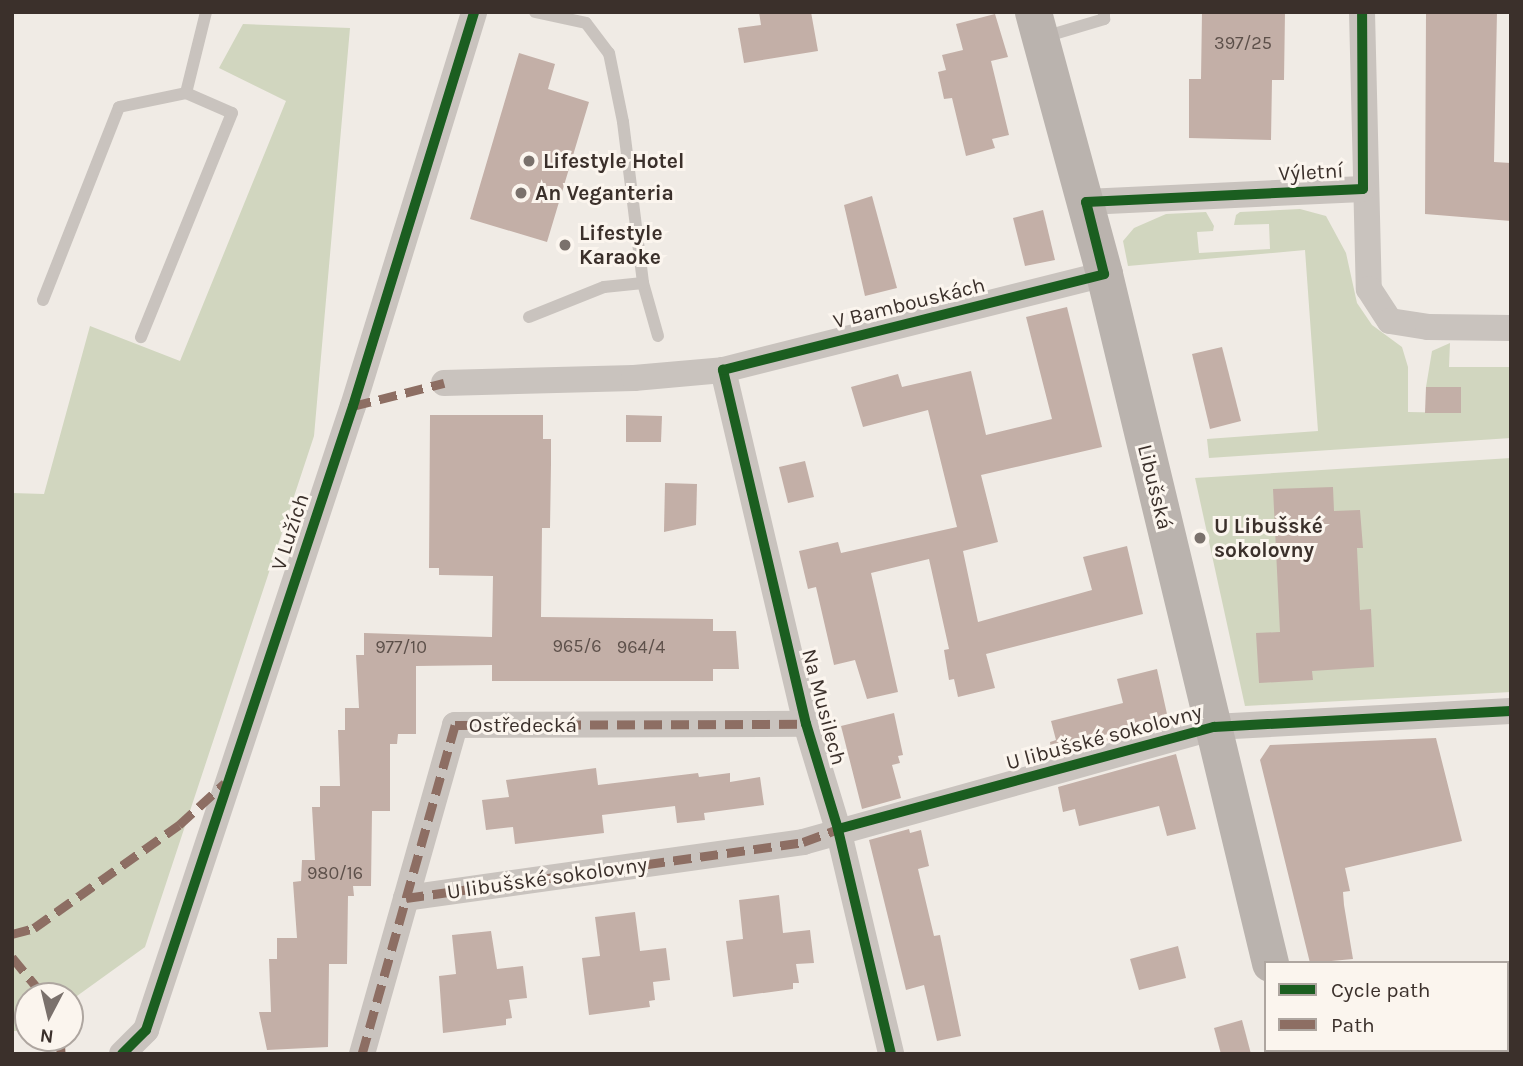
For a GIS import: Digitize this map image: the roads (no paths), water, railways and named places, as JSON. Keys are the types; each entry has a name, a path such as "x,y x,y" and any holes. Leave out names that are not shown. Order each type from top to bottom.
{"main road":[{"name":"Libušská","path":"1037,25 1104,274 1270,961"}],"street":[{"name":"V Lužích","path":"122,1054 146,1030 353,406 474,12"},
{"name":"Výletní","path":"1362,12 1363,189 1369,289 1390,321 1428,327 1511,328"},
{"name":"Výletní","path":"1086,202 1363,189"},
{"name":"V Bambouskách","path":"444,383 634,378 723,370 1104,274"},
{"name":"Na Musilech","path":"723,370 806,724 838,829 891,1054"},
{"name":"U libušské sokolovny","path":"406,898 803,842 838,829 1214,727 1511,711"},
{"name":"Ostředecká","path":"362,1054 455,725 806,724"}],"lane":[{"path":"186,93 206,12"},
{"path":"535,12 586,23 609,53 623,122 643,284 658,336"},
{"path":"1037,25 1104,19 1104,12"},
{"path":"43,300 119,107 186,93 232,113 141,337"},
{"path":"529,317 604,287 643,284"}],"place":[{"name":"Lifestyle Hotel","path":"529,161"},
{"name":"An Veganteria","path":"521,193"},
{"name":"Lifestyle Karaoke","path":"565,245"},
{"name":"U Libušské sokolovny","path":"1200,538"}]}
